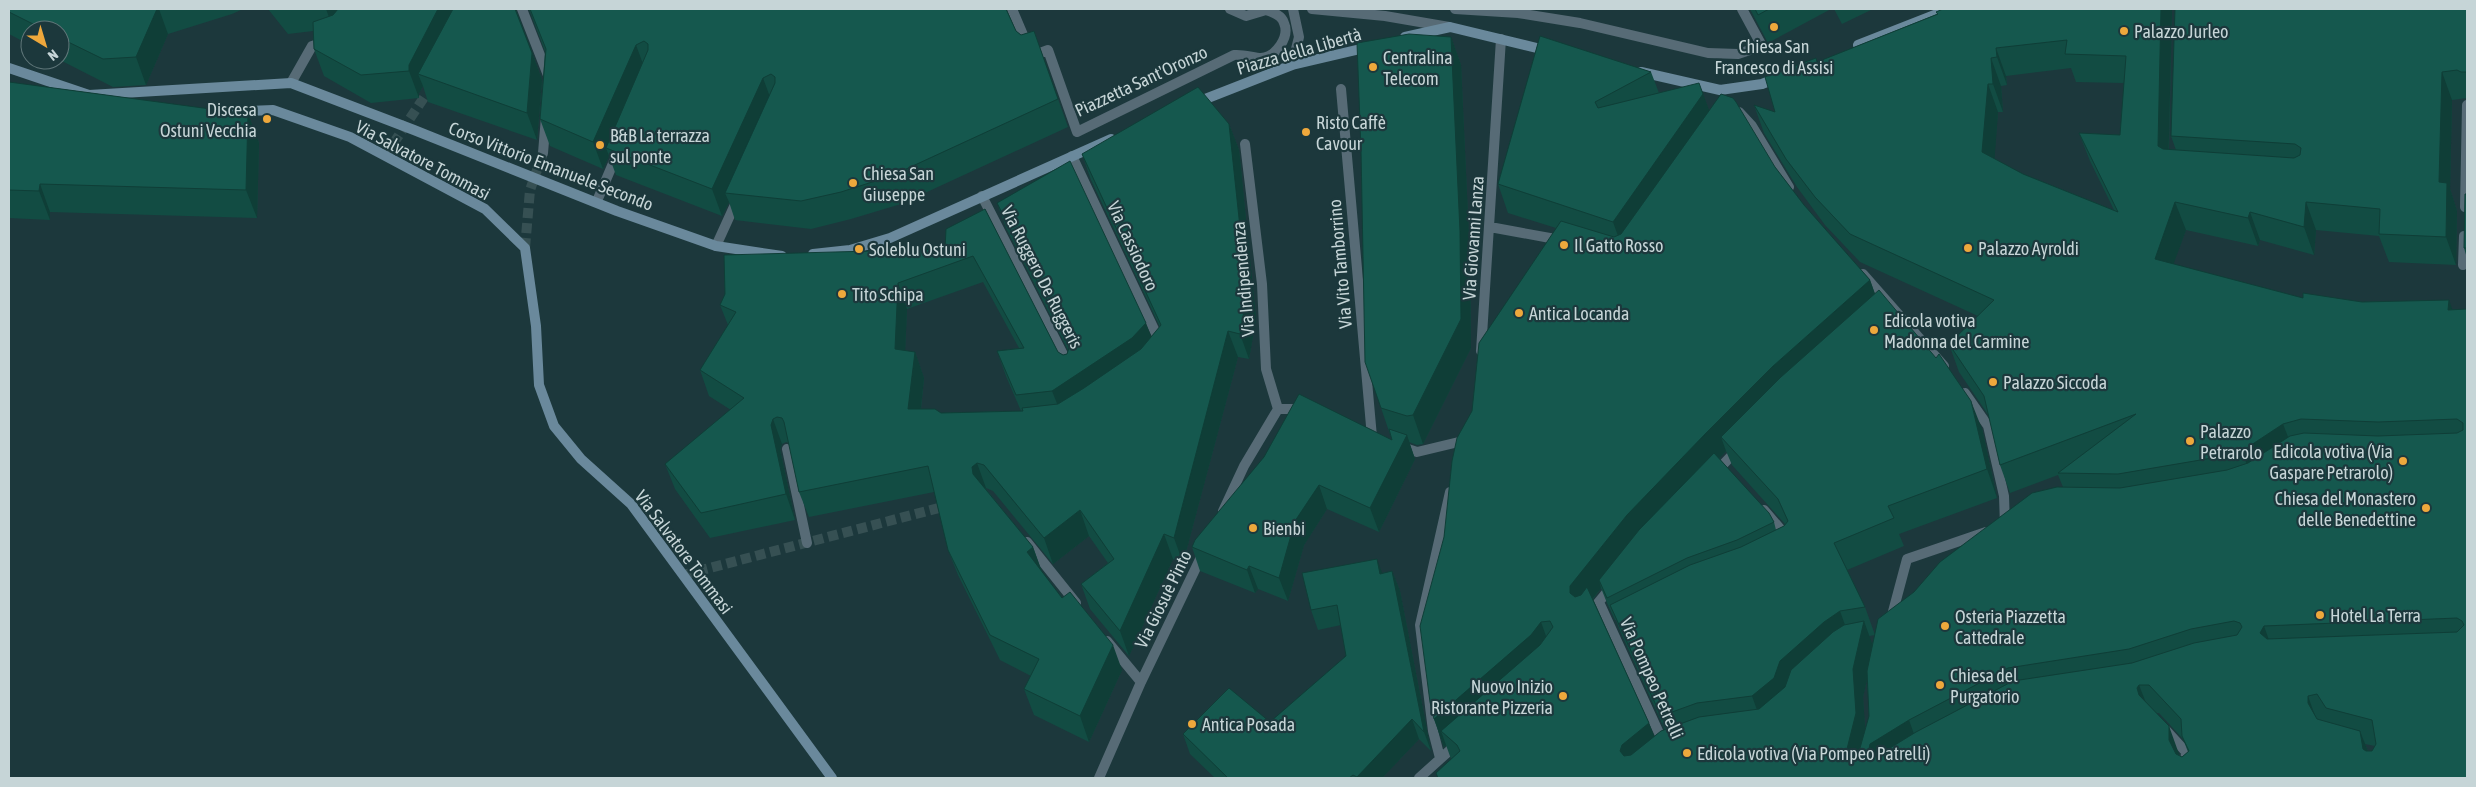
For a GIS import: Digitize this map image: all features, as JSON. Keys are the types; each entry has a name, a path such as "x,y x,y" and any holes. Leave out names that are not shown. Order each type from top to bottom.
{"street":[{"path":"522,9 549,79 548,88"},
{"name":"Piazzetta Sant'Oronzo","path":"1012,9 1032,56 1048,50 1077,132 1234,55 1246,54 1262,58 1275,52 1282,44 1286,32 1284,21 1277,14 1266,10 1246,16 1230,9"},
{"path":"1292,65 1299,37 1293,9"},
{"path":"1312,9 1385,16 1450,27 1558,53"},
{"path":"1455,9 1518,12 1580,23 1708,53 1738,54 1762,46 1742,9"},
{"path":"1852,48 1950,9"},
{"path":"1396,40 1450,27"},
{"path":"291,83 312,46 338,37"},
{"name":"Via Giovanni Lanza","path":"1481,361 1502,40"},
{"name":"Piazza della Libertà","path":"1181,109 1226,89 1292,65 1378,44"},
{"name":"Corso Vittorio Emanuele Secondo","path":"9,69 89,95 291,83 616,211 716,246 786,257 850,250 890,238 1072,156"},
{"path":"1634,70 1720,90 1762,84 1789,73"},
{"name":"Via Vito Tamborrino","path":"1340,89 1376,438 1417,452 1476,438 1467,453"},
{"path":"1720,90 1730,106 1752,126 1797,199"},
{"path":"89,95 116,106"},
{"path":"2464,265 2467,105"},
{"path":"543,153 547,107"},
{"name":"Via Salvatore Tommasi","path":"203,112 273,110 350,137 485,209 525,248 536,326 539,385 554,426 581,459 631,504 832,778"},
{"path":"1072,156 1117,136"},
{"name":"Via Indipendenza","path":"1245,144 1262,284 1266,369 1278,409"},
{"path":"597,202 620,147"},
{"name":"Via Cassiodoro","path":"1072,156 1164,350"},
{"path":"716,246 742,191"},
{"name":"Via Ruggero De Ruggeris","path":"982,196 1073,374"},
{"path":"1490,227 1568,241"},
{"path":"1853,264 1889,309 1948,371"},
{"path":"1960,386 1988,426 2004,496 2005,526 1984,545"},
{"path":"1219,520 1244,466 1278,409 1316,409"},
{"path":"1709,479 1725,468 1742,445"},
{"path":"787,449 807,543"},
{"path":"1451,768 1440,758 1433,732 1420,625 1452,484"},
{"path":"1758,503 1783,532 1791,548 1782,553"},
{"path":"1894,628 1907,559 2005,526 2019,519"},
{"path":"1019,532 1086,615"},
{"name":"Via Giosuè Pinto","path":"1099,778 1141,682 1206,547"},
{"path":"1586,618 1618,579"},
{"name":"Via Pompeo Petrelli","path":"1599,602 1617,627 1668,753 1675,750"},
{"path":"1098,630 1141,682"},
{"path":"2154,718 2186,752 2185,765 2192,778"},
{"path":"1419,778 1470,732"}],"building":[{"path":"9,9 157,9 136,57 103,59 70,43 70,20 25,20 9,12"},
{"path":"338,9 438,9 409,65 409,71 361,75 314,49 313,22 333,15"},
{"path":"453,9 515,9 532,53 527,113 418,74"},
{"path":"530,9 1006,9 1016,31 1021,35 1034,31 1058,99 891,176 841,192 801,201 725,193 775,83 775,77 771,74 763,78 712,189 606,148 648,50 648,44 644,41 636,45 593,142 540,119 546,49"},
{"path":"1755,9 1769,9 1758,15"},
{"path":"1943,9 2161,9 2158,146 2163,149 2294,158 2300,155 2301,148 2295,144 2171,136 2175,9 2467,9 2467,72 2457,70 2442,72 2439,182 2447,183 2446,237 2379,234 2380,209 2306,202 2304,227 2250,212 2248,218 2175,202 2155,259 2303,298 2303,293 2362,302 2449,300 2448,310 2467,309 2467,778 1438,778 1436,773 1460,751 1457,745 1441,731 1540,645 1553,627 1550,621 1541,622 1531,635 1434,719 1420,626 1444,537 1452,461 1457,438 1472,411 1479,343 1561,221 1614,237 1621,234 1721,94 1733,98 1775,167 1804,205 1870,280 1772,367 1707,432 1627,515 1570,586 1570,593 1575,597 1581,595 1587,587 1649,723 1622,745 1620,751 1624,756 1631,755 1661,731 1699,717 1759,709 1785,687 1791,670 1833,632 1844,625 1864,621 1853,669 1856,713 1847,749 1849,755 1858,755 1869,716 1867,671 1878,619 1914,592 1940,562 2032,493 2057,487 2120,488 2227,470 2248,463 2290,436 2304,433 2378,436 2457,433 2463,430 2463,423 2457,419 2378,422 2301,419 2283,424 2242,451 2224,456 2118,474 2058,473 2136,414 2000,465 1984,396 1949,344 1994,300 1850,234 1815,197 1786,159 1754,105 1775,112 1765,77 1816,58 1817,62 1938,14 1936,12","holes":["2067,40 2065,54 2126,56 2120,135 2079,133 2118,212 2023,174 1982,152 1988,84 1993,84 1991,58 1997,57 1996,48","2457,618 2464,625 2457,632 2267,639 2260,633 2264,626","2234,621 2240,623 2242,627 2237,635 2194,643 2132,663 2013,681 1916,732 1877,756 1871,756 1868,753 1870,744 1909,720 2008,668 2129,649 2191,629","2139,685 2149,685 2181,719 2182,736 2189,751 2182,757 2176,754 2169,740 2169,726 2139,695 2137,688","2317,694 2326,708 2372,720 2376,744 2372,751 2363,749 2360,731 2317,719 2308,703 2308,696"]},
{"path":"1409,34 1451,37 1460,231 1461,319 1413,415 1407,416 1381,408 1365,362 1357,43"},
{"path":"1540,36 1651,72 1595,102 1598,108 1699,83 1703,94 1613,222 1498,184"},
{"path":"9,82 248,114 246,190 40,184 39,191 9,190"},
{"path":"1198,87 1229,124 1247,293 1240,334 1228,331 1174,538 1164,534 1120,631 1081,584 1114,559 1080,510 1044,538 984,465 977,463 972,467 973,474 1033,547 1027,552 1062,598 1070,592 1113,645 1080,716 1024,689 1039,659 990,635 948,550 928,466 799,492 784,422 782,418 777,417 773,419 771,425 786,494 701,513 665,464 744,398 700,370 736,312 720,305 725,294 724,255 945,249 946,229 985,209 1058,352 1063,355 1067,354 1070,345 997,203 1070,161 1146,323 1132,338 1052,391 1016,395 997,351 1024,348 973,256 898,283 895,349 915,352 908,409 935,409 941,413 1023,411 1022,408 1058,404 1141,349 1161,325 1082,154"},
{"path":"2465,194 2467,194 2467,248 2464,248"},
{"path":"1879,290 1936,358 1939,354 1971,401 1987,469 1888,506 1894,518 1834,543 1865,607 1840,611 1824,622 1780,661 1774,678 1752,696 1697,703 1661,716 1610,605 1690,565 1741,547 1784,526 1788,521 1778,499 1721,437 1781,377"},
{"path":"1299,394 1392,440 1389,429 1407,435 1370,508 1319,485 1295,521 1279,578 1249,566 1247,570 1192,547 1195,540 1264,457"},
{"path":"1714,453 1769,513 1774,522 1737,540 1687,558 1607,598 1599,580 1639,530"},
{"path":"1377,559 1380,574 1392,571 1424,732 1412,719 1357,777 1353,775 1349,778 1228,778 1183,734 1229,688 1270,722 1346,656 1337,605 1311,610 1302,573"}],"tunnel":[{"path":"385,156 425,96"},
{"path":"525,248 530,190 543,153"},
{"path":"683,575 950,505"}],"place":[{"name":"Chiesa San Francesco di Assisi","path":"1774,27"},
{"name":"Palazzo Jurleo","path":"2124,31"},
{"name":"Centralina Telecom","path":"1373,67"},
{"name":"Discesa Ostuni Vecchia","path":"267,119"},
{"name":"Risto Caffè Cavour","path":"1306,132"},
{"name":"B&B La terrazza sul ponte","path":"600,145"},
{"name":"Chiesa San Giuseppe","path":"853,183"},
{"name":"Il Gatto Rosso","path":"1564,245"},
{"name":"Palazzo Ayroldi","path":"1968,248"},
{"name":"Soleblu Ostuni","path":"859,249"},
{"name":"Tito Schipa","path":"842,294"},
{"name":"Antica Locanda","path":"1519,313"},
{"name":"Edicola votiva Madonna del Carmine","path":"1874,330"},
{"name":"Palazzo Siccoda","path":"1993,382"},
{"name":"Palazzo Petrarolo","path":"2190,441"},
{"name":"Edicola votiva (Via Gaspare Petrarolo)","path":"2403,461"},
{"name":"Chiesa del Monastero delle Benedettine","path":"2426,508"},
{"name":"Bienbi","path":"1253,528"},
{"name":"Hotel La Terra","path":"2320,615"},
{"name":"Osteria Piazzetta Cattedrale","path":"1945,626"},
{"name":"Chiesa del Purgatorio","path":"1940,685"},
{"name":"Nuovo Inizio Ristorante Pizzeria","path":"1563,696"},
{"name":"Antica Posada","path":"1192,724"},
{"name":"Edicola votiva (Via Pompeo Patrelli)","path":"1687,753"}]}
